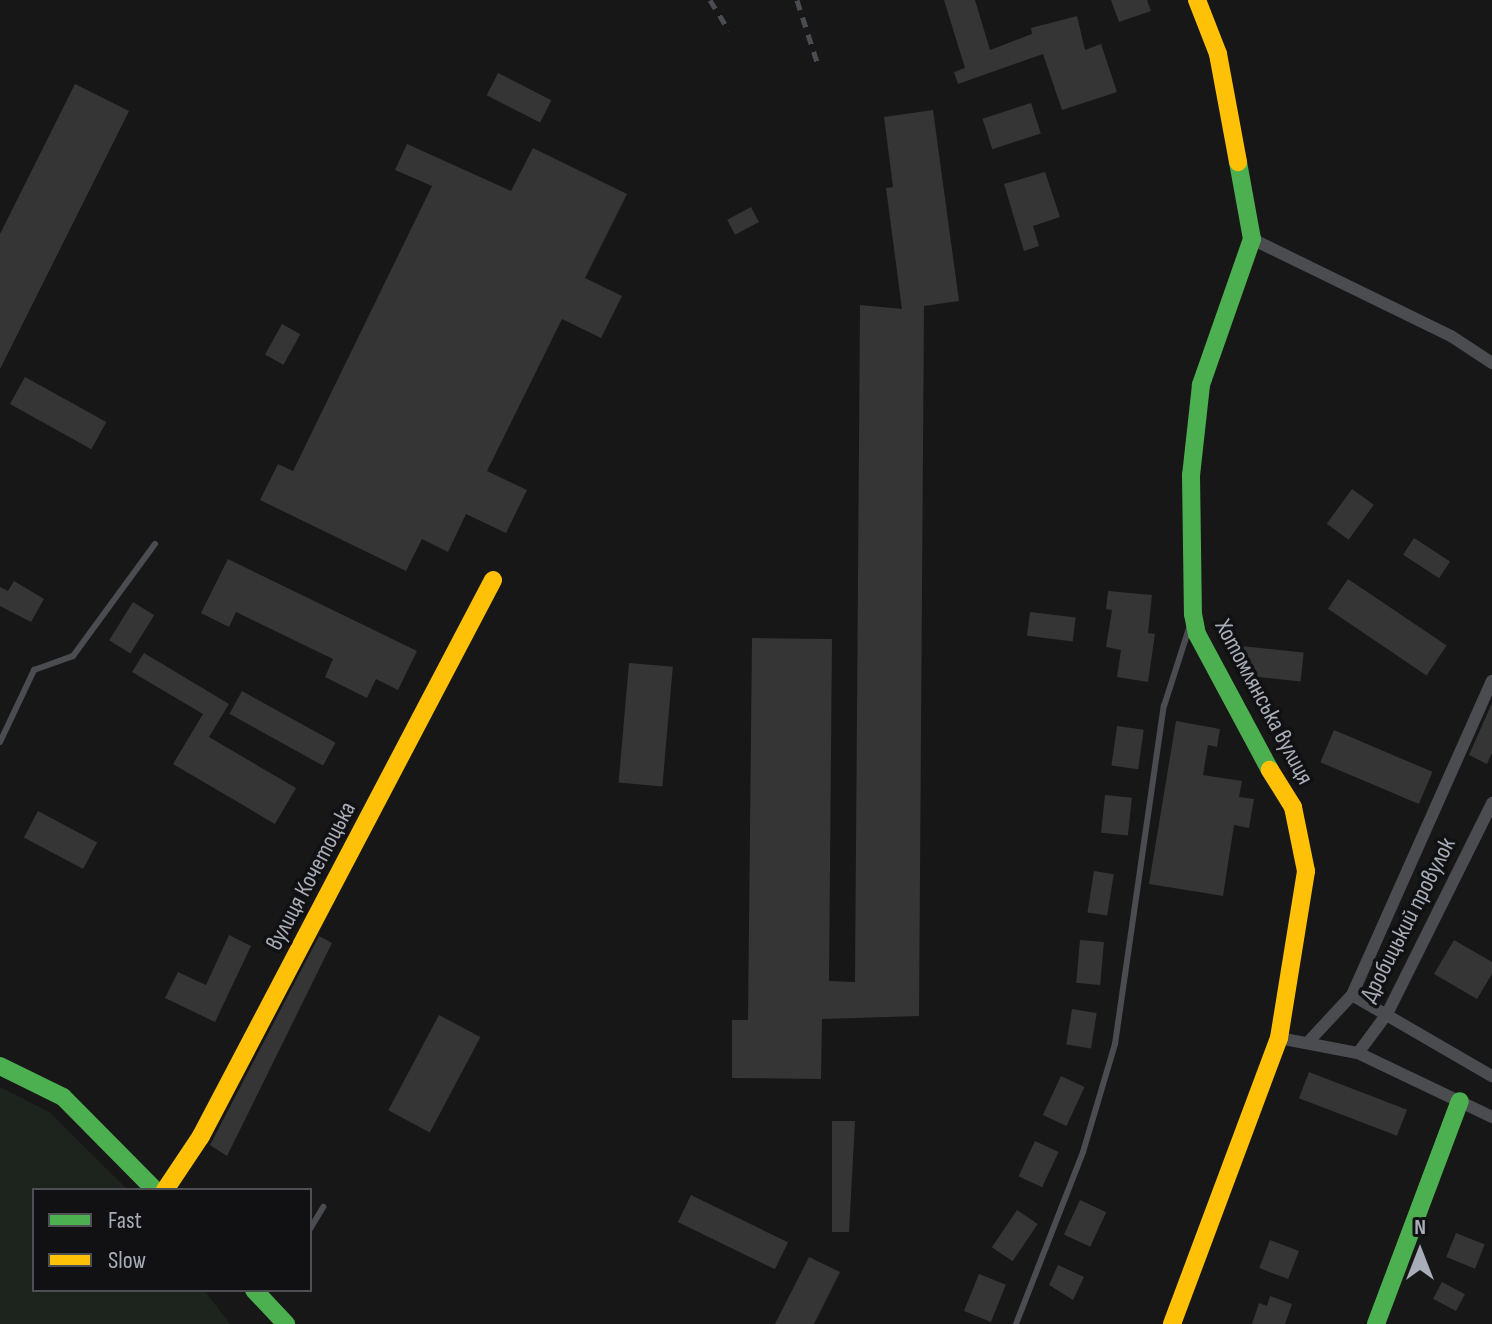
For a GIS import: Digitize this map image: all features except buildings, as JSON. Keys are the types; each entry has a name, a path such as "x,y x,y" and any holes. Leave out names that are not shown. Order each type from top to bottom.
{"street":[{"name":"Хотомлянська вулиця","path":"1172,1324 1279,1038 1306,871 1296,820 1197,634 1193,614 1191,475 1201,385 1252,239 1218,54 1197,0"},
{"path":"1252,239 1451,336 1492,363"},
{"name":"вулиця Кочетоцька","path":"166,1188 201,1136 493,580"},
{"path":"1310,1040 1352,995 1492,681"},
{"name":"Дробицький провулок","path":"1358,1053 1387,1014 1492,803"},
{"path":"1352,995 1492,1076"},
{"path":"1279,1038 1310,1040 1358,1053 1492,1117"},
{"path":"0,1066 63,1097 153,1188"},
{"path":"1376,1324 1460,1101"},
{"path":"263,1294 286,1324"}],"lane":[{"path":"0,742 34,670 73,656 155,544"},
{"path":"1016,1324 1083,1152 1115,1044 1164,706 1193,614"},
{"path":"312,1226 323,1207"}],"shaded area":[{"path":"0,1087 49,1112 126,1188 32,1188 32,1292 206,1292 230,1324 0,1324"}],"railway":[{"path":"710,0 729,31"},
{"path":"797,0 817,62"}],"traffic: fast":[{"path":"1238,162 1252,239 1201,385 1191,475 1193,614 1197,634 1270,770"},
{"path":"0,1066 63,1097 153,1188"},
{"path":"1376,1324 1460,1101"},
{"path":"256,1292 286,1324"}],"traffic: slow":[{"path":"1197,0 1218,54 1238,162"},
{"path":"166,1188 201,1136 493,580"},
{"path":"1172,1324 1279,1038 1306,871 1293,807 1270,770"}]}
